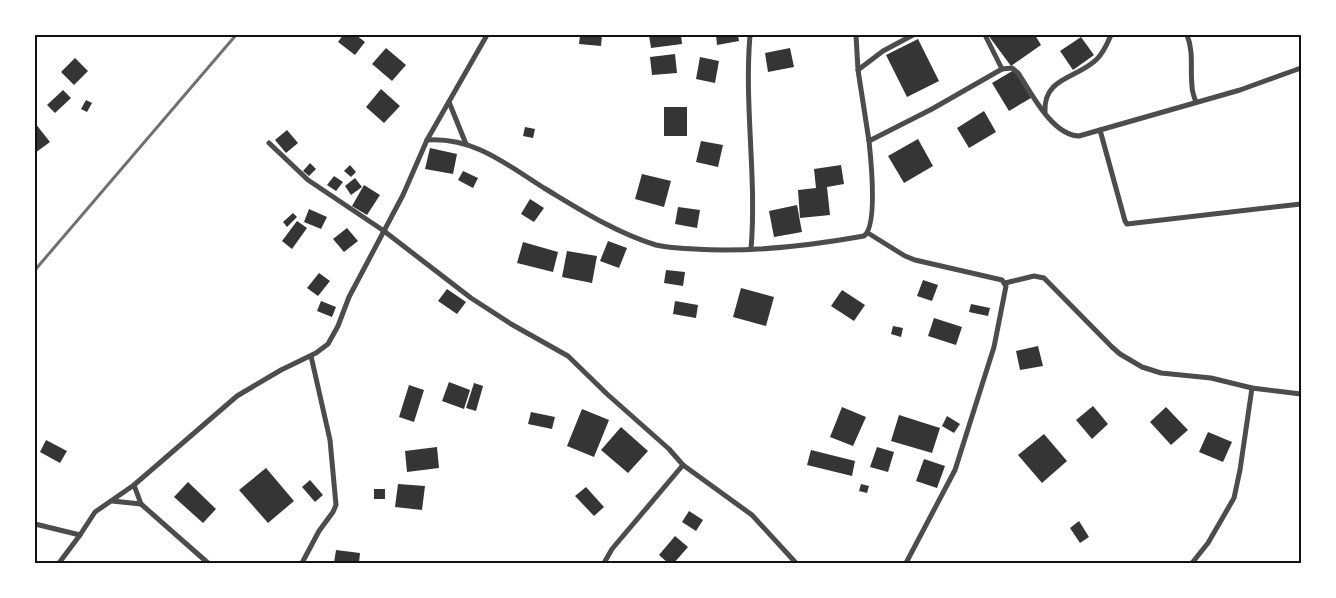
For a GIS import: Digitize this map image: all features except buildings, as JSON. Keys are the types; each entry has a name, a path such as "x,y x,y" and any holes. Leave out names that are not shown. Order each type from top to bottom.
{"street":[{"path":"59,563 95,512 134,485 238,396 281,370 311,356 328,344 338,326 349,297 403,195 427,140 487,35"},
{"path":"750,35 748,90 753,198 752,249"},
{"path":"427,140 447,140 476,147 599,220 649,243 668,247 717,251 796,247 864,236 868,233 871,220 872,179 869,141 858,70 856,35"},
{"path":"858,70 883,51 913,35"},
{"path":"985,35 1002,69"},
{"path":"1045,112 1045,103 1049,90 1097,60 1105,50 1111,35"},
{"path":"1188,35 1191,46 1192,88 1196,102"},
{"path":"869,141 1002,69 1012,68 1018,73 1054,124 1071,136 1079,136 1240,90 1301,68"},
{"path":"449,102 466,144"},
{"path":"1100,130 1124,221 1127,224 1301,204"},
{"path":"269,143 308,180 384,231 471,298 511,324 568,356 669,449 683,465 752,516 796,563"},
{"path":"868,233 905,256 915,260 1002,280 1005,283 1034,276 1044,278 1112,347 1142,367 1161,373 1211,378 1252,388 1301,394"},
{"path":"906,563 955,470 994,347 1005,283"},
{"path":"302,563 336,505 330,435 311,356"},
{"path":"1194,562 1208,543 1234,498 1252,388"},
{"path":"604,563 612,549 683,465"},
{"path":"134,485 141,504 208,563"},
{"path":"112,501 141,504"},
{"path":"35,524 80,535"}],"railway":[{"path":"35,270 236,35"}]}
